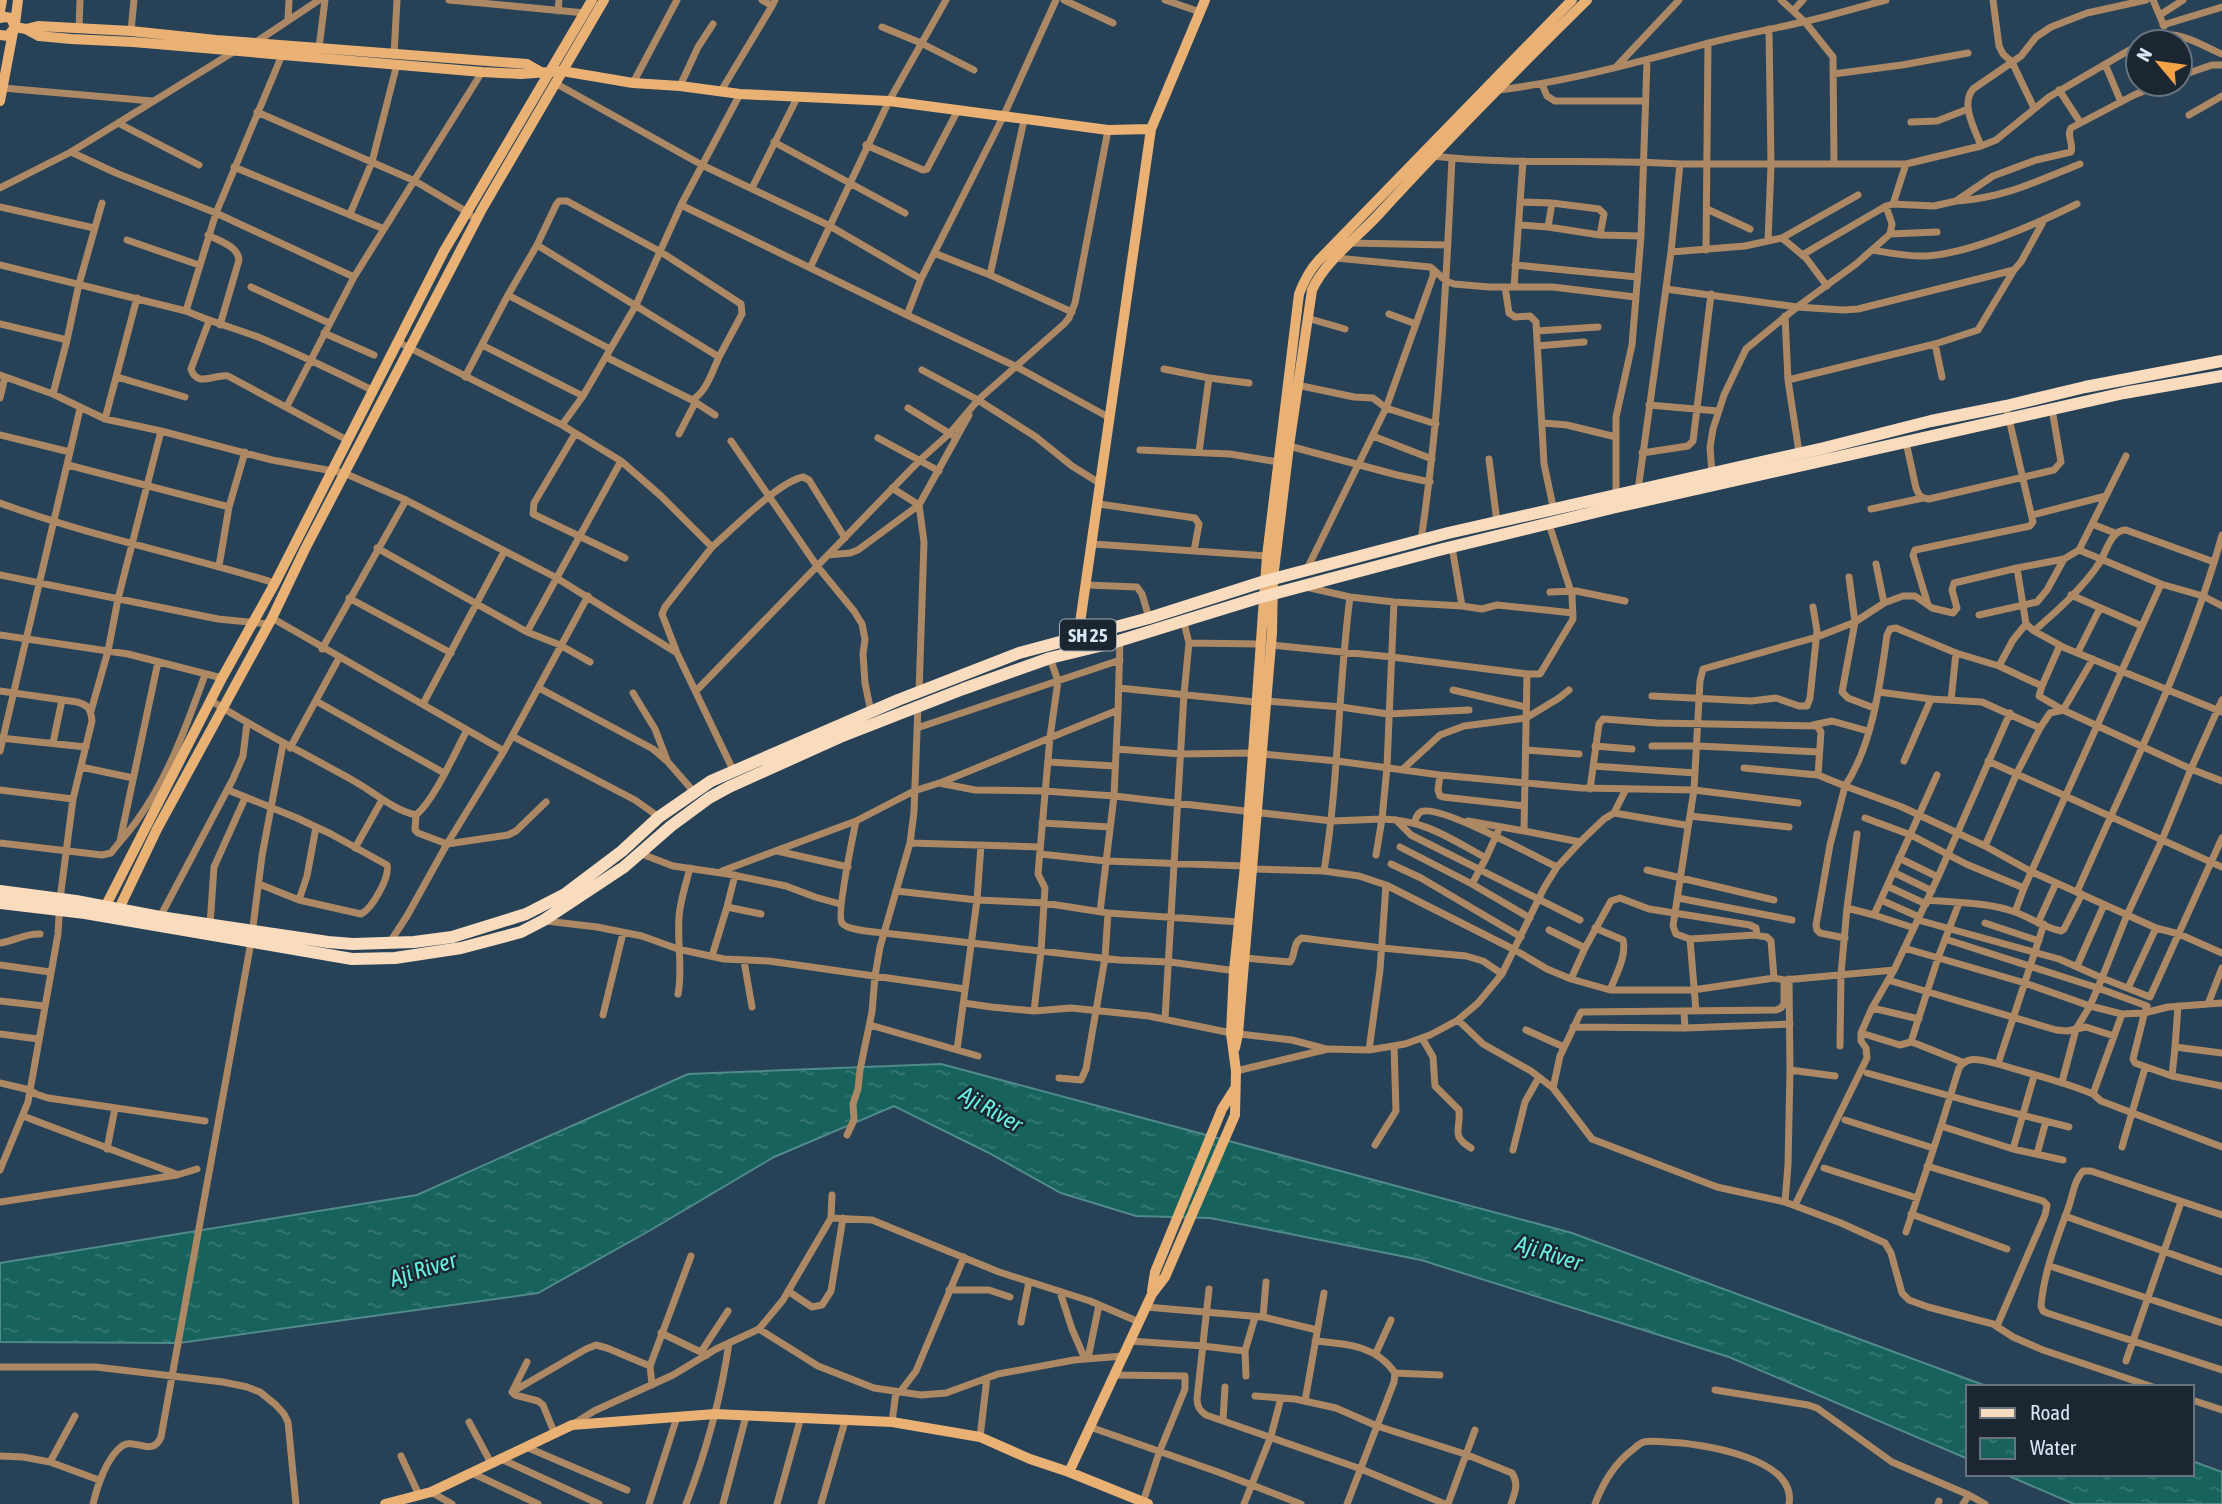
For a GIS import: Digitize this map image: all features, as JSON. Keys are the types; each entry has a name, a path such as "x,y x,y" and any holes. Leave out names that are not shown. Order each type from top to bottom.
{"main road":[{"name":"SH 25","path":"0,891 60,905 210,925 252,936 340,943 414,942 452,937 542,914 660,817 695,792 736,777 793,747 872,712 919,699 1019,653 1149,618 1182,614 1269,580 1448,533 1497,522 1553,518 1616,501 1638,491 1713,480 1799,452 1931,421 2008,412 2097,384 2222,361"},
{"path":"1616,501 1906,442 2008,412 2052,409 2222,376"},
{"path":"2097,384 2099,398"},
{"path":"117,914 252,936 352,958 395,958 487,943 521,932 542,914 624,867 736,777 840,737 919,699 1050,657 1120,640 1182,614 1301,587 1553,518"},
{"path":"0,903 60,905"},
{"path":"484,928 487,943"}],"street":[{"path":"0,11 2,0"},
{"path":"0,101 17,28 18,0"},
{"path":"79,29 80,0"},
{"path":"131,31 134,0"},
{"path":"288,19 289,0"},
{"path":"0,188 71,152 234,51 256,42 319,0"},
{"path":"319,48 325,0"},
{"path":"349,214 372,162 396,59 397,0"},
{"path":"449,0 585,13"},
{"path":"558,10 559,0"},
{"path":"103,911 210,700 275,583 444,251 592,0"},
{"path":"0,35 8,36 17,28 38,26 131,31 319,48 482,72 521,74 551,71 604,0"},
{"path":"633,83 677,0"},
{"path":"721,91 773,3 762,0"},
{"path":"810,268 866,145 946,0"},
{"path":"907,315 921,279 1003,117 1056,0"},
{"path":"1063,0 1113,23"},
{"path":"1165,0 1200,12"},
{"path":"1078,637 1151,129 1205,0"},
{"path":"1269,580 1267,556 1299,294 1308,273 1420,154 1572,0"},
{"path":"1239,971 1245,958 1269,580 1309,302 1316,283 1336,258 1587,0"},
{"path":"1616,66 1679,0"},
{"path":"1781,0 1805,22 1832,54 1834,163"},
{"path":"1793,10 1803,0"},
{"path":"1497,90 1542,84 1647,61 1886,0"},
{"path":"1993,0 1999,46 2012,62 2034,108"},
{"path":"1981,146 1968,108 1968,95 1973,89 2021,56 2042,31 2087,13 2146,0"},
{"path":"2153,0 2164,28"},
{"path":"2160,15 2183,0"},
{"path":"2163,25 2222,7"},
{"path":"0,18 8,17 17,28 39,36 71,40 282,55 527,64 551,71 633,83 740,94 889,101 1108,130 1151,129"},
{"path":"680,86 698,47 713,24"},
{"path":"882,27 974,70"},
{"path":"1768,241 1771,165 1769,29"},
{"path":"2194,42 2222,54"},
{"path":"1706,250 1708,44"},
{"path":"1833,74 1968,53"},
{"path":"1420,154 1523,161 1708,165 1906,164 1996,140 2059,90 2124,53"},
{"path":"186,311 216,213 282,55"},
{"path":"1616,501 1616,417 1632,345 1642,236 1647,61"},
{"path":"2105,64 2121,102"},
{"path":"2194,71 2212,65 2222,65"},
{"path":"551,71 555,83 702,164 828,225 921,279"},
{"path":"287,406 354,276 482,72"},
{"path":"117,914 157,829 224,709 476,220 555,83"},
{"path":"1542,84 1547,96 1555,101 1644,101"},
{"path":"3,88 153,101"},
{"path":"2059,90 2080,122"},
{"path":"562,425 583,396 636,305 681,205 740,94"},
{"path":"752,188 798,96"},
{"path":"2189,114 2222,96"},
{"path":"1956,201 1993,176 2036,160 2071,152 2069,131 2080,122 2130,98"},
{"path":"1911,122 1937,121 1968,108"},
{"path":"866,145 923,170 927,169 958,110"},
{"path":"257,112 415,181 476,220"},
{"path":"990,275 1024,120"},
{"path":"118,123 199,165"},
{"path":"828,555 858,550 919,505 939,471 954,436 978,400 1064,324 1072,312 1108,130"},
{"path":"774,142 905,213"},
{"path":"71,152 216,213 354,276"},
{"path":"1420,541 1436,424 1452,158"},
{"path":"1189,643 1265,644 1537,675 1543,671 1571,624 1573,613 1545,473 1537,331 1534,318 1515,317 1509,313 1523,161"},
{"path":"1638,491 1671,252 1680,164"},
{"path":"1713,480 1711,438 1718,411 1746,349 1890,234 1890,205 1906,164"},
{"path":"1802,254 1890,205 1934,206 1995,197 2080,164"},
{"path":"234,167 384,229"},
{"path":"1671,252 1706,250 1782,238 1858,195"},
{"path":"464,377 537,245 556,205 564,200 661,252 741,304 742,314 679,434"},
{"path":"1520,202 1552,203 1603,211 1600,235"},
{"path":"52,394 102,203"},
{"path":"1548,227 1552,203"},
{"path":"1872,250 1937,255 1980,244 2045,220 2077,204"},
{"path":"681,205 1017,367 1111,418"},
{"path":"0,207 94,228"},
{"path":"1707,209 1750,229"},
{"path":"1788,380 1978,331 2045,220"},
{"path":"1519,225 1600,235 1642,236"},
{"path":"1890,234 1937,232"},
{"path":"208,235 233,248 239,260 220,325"},
{"path":"1782,238 1813,265 1827,286"},
{"path":"127,240 199,265"},
{"path":"1350,243 1448,245"},
{"path":"537,245 719,357"},
{"path":"934,253 1072,312"},
{"path":"1336,258 1433,269 1446,281 1466,285 1571,288 1635,297"},
{"path":"0,265 186,311 259,338 372,390"},
{"path":"1515,265 1637,277"},
{"path":"1305,571 1386,408 1433,276 1433,269"},
{"path":"1666,289 1797,307 1843,310 1858,309 2014,271"},
{"path":"251,287 329,323"},
{"path":"1642,453 1691,444 1711,294"},
{"path":"508,295 610,349"},
{"path":"105,419 137,298"},
{"path":"1389,314 1416,324"},
{"path":"1785,316 1788,380 1799,452"},
{"path":"1307,318 1345,329"},
{"path":"209,321 192,361 192,374 196,378 206,380 220,375 228,376 347,440"},
{"path":"0,324 67,340"},
{"path":"1537,331 1598,327"},
{"path":"324,333 374,355"},
{"path":"398,342 562,425 621,461 662,496 712,547"},
{"path":"1537,346 1584,342"},
{"path":"1935,344 1942,377"},
{"path":"482,345 583,396"},
{"path":"606,357 715,415"},
{"path":"1164,369 1249,383"},
{"path":"922,370 978,400 1036,437 1072,466 1101,484"},
{"path":"0,398 3,376 52,394 105,419 272,460 344,473 406,500 555,578 677,653"},
{"path":"117,377 185,397"},
{"path":"1199,452 1209,378"},
{"path":"1297,385 1354,397 1373,398 1386,408 1436,424"},
{"path":"1650,405 1718,411"},
{"path":"908,408 954,436"},
{"path":"0,751 80,409"},
{"path":"1871,509 1929,499 2054,470 2061,462 2052,409"},
{"path":"1928,606 1913,555 1915,550 2030,526 2033,522 2008,412"},
{"path":"1542,423 1567,425 1616,437"},
{"path":"0,1170 23,1116 30,1090 58,934 73,799 92,720 91,711 161,431"},
{"path":"575,434 534,503 533,514 625,558"},
{"path":"0,435 70,452"},
{"path":"696,691 920,460 954,436"},
{"path":"1373,436 1432,459"},
{"path":"878,438 939,471"},
{"path":"731,440 817,566 862,624 865,639 865,683 872,712"},
{"path":"1906,442 1918,495 1923,498"},
{"path":"1289,446 1430,482"},
{"path":"1140,450 1230,454 1278,463"},
{"path":"219,566 229,508 245,452"},
{"path":"1774,978 1771,941 1767,937 1757,935 1690,939 1676,934 1674,930 1694,790 1700,681 1703,669 1817,637 1855,622 1884,603 1908,595 1951,614 1957,608 1952,586 1956,582 2064,559 2079,550 2126,456"},
{"path":"1489,459 1497,522"},
{"path":"527,632 621,461"},
{"path":"68,464 229,508"},
{"path":"736,777 677,653 663,618 663,611 712,547 796,478 809,480 845,538"},
{"path":"892,488 919,505"},
{"path":"2032,515 2106,496"},
{"path":"322,649 406,500"},
{"path":"0,503 275,583"},
{"path":"1099,504 1195,518 1199,524 1194,551"},
{"path":"847,1135 854,1120 853,1104 859,1088 884,933 910,843 915,791 924,542 919,505"},
{"path":"2092,524 2115,533"},
{"path":"2034,631 2083,585 2102,559 2115,533 2120,530 2214,562"},
{"path":"1887,886 1926,902 1989,906 2015,912 2057,930 2064,929 2110,816 2167,689 2214,562 2220,554 2222,535"},
{"path":"1093,544 1267,556"},
{"path":"1452,547 1462,606"},
{"path":"377,548 527,632 560,645 590,662"},
{"path":"2079,550 2161,584 2203,596 2222,606"},
{"path":"423,704 504,552"},
{"path":"1979,615 2040,600 2064,559"},
{"path":"1876,564 1884,603"},
{"path":"2017,568 2026,624 2034,631 2060,645 2220,711"},
{"path":"0,575 218,619 270,621 504,751"},
{"path":"1849,577 1855,622 1842,692 1848,698 1874,708"},
{"path":"2015,912 2030,871 2161,584"},
{"path":"1087,585 1137,587 1142,594 1149,618"},
{"path":"1301,587 1394,602 1482,609 1497,605 1573,613"},
{"path":"1550,592 1570,591 1625,601"},
{"path":"2071,595 2142,626"},
{"path":"390,942 504,751 588,596"},
{"path":"1325,871 1332,821 1343,653 1350,597"},
{"path":"349,598 451,653"},
{"path":"1376,855 1387,767 1394,602"},
{"path":"1652,696 1751,701 1776,698 1807,706 1817,637 1813,607"},
{"path":"2078,652 2100,608"},
{"path":"1165,1019 1189,643 1182,614"},
{"path":"2000,666 2013,640 2026,624"},
{"path":"1845,938 1820,933 1816,925 1830,845 1845,786 1861,757 1878,692 1890,629 1896,628 1956,653 2000,666 2042,685"},
{"path":"0,635 108,651 222,678"},
{"path":"1059,1078 1081,1080 1084,1074 1105,958 1106,861 1114,796 1120,640"},
{"path":"2060,645 2039,696 2063,710 2222,781"},
{"path":"1951,700 1956,653"},
{"path":"1034,1011 1045,888 1038,874 1044,791 1058,681 1050,657"},
{"path":"93,1504 99,1480 124,1445 150,1447 160,1441 252,936 271,809 287,746 339,658"},
{"path":"1985,846 2040,728 2050,713 2063,710 2093,659"},
{"path":"917,728 1120,660"},
{"path":"120,841 158,662"},
{"path":"1524,831 1527,674"},
{"path":"0,843 106,855 111,853 137,821 170,762 182,738 205,675"},
{"path":"539,688 653,749 695,792"},
{"path":"1119,688 1340,707 1388,714 1469,710"},
{"path":"1453,690 1526,707"},
{"path":"1403,769 1440,735 1464,726 1526,718 1569,690"},
{"path":"0,691 86,705 91,711"},
{"path":"1878,692 1982,702 2040,728"},
{"path":"633,693 655,729 667,761"},
{"path":"1904,761 1931,699"},
{"path":"52,743 62,700"},
{"path":"210,700 287,746 327,765 382,800 416,815"},
{"path":"2062,1082 2076,1029 2098,988 2191,769 2220,711 2222,700"},
{"path":"316,701 443,773"},
{"path":"718,872 856,821 915,791 1118,710"},
{"path":"1795,1205 1867,1058 1861,1033 1932,891 2010,713"},
{"path":"1590,789 1599,724 1603,719 1657,723 1817,726 1821,732 1818,775"},
{"path":"1809,726 1832,721 1868,731"},
{"path":"160,917 228,790 243,755 247,723"},
{"path":"467,730 416,815 415,830 418,833 447,844 508,835 516,831 546,802"},
{"path":"512,736 635,800 660,817"},
{"path":"1,738 86,747"},
{"path":"1595,746 1632,749"},
{"path":"1652,746 1819,752"},
{"path":"1116,748 1181,754 1257,754 1590,789 1694,790 1798,803"},
{"path":"1526,750 1579,754"},
{"path":"1987,761 2222,867"},
{"path":"1049,762 1114,766"},
{"path":"1593,766 1695,773"},
{"path":"81,767 133,778"},
{"path":"1744,768 1818,775 1919,816 1985,846 2030,871 2156,928 2179,934 2222,953"},
{"path":"1440,775 1438,790 1443,797 1524,806"},
{"path":"1874,915 1937,775"},
{"path":"939,783 975,790 1114,796 1332,821 1396,820 1426,826 1486,858"},
{"path":"1614,813 1626,789"},
{"path":"0,790 73,799"},
{"path":"228,790 316,827 387,865 388,870 366,912 361,914 299,900 259,884"},
{"path":"210,925 214,867 245,798"},
{"path":"355,848 382,800"},
{"path":"1414,823 1424,811 1580,842"},
{"path":"964,1003 1034,1011 1072,1008 1097,1010 1292,1040 1328,1049 1369,1050 1395,1046 1422,1038 1458,1020 1478,1003 1502,974 1557,867 1604,818 1614,813 1685,825 1688,828"},
{"path":"1690,816 1789,827"},
{"path":"1865,818 1911,835 2024,888"},
{"path":"1396,820 1411,835 1580,920"},
{"path":"1460,820 1557,867"},
{"path":"856,821 840,904 840,921 845,926 1041,951 1239,971"},
{"path":"1042,822 1110,827"},
{"path":"299,900 307,876 316,827"},
{"path":"1472,884 1500,827"},
{"path":"1840,1046 1841,974 1857,834"},
{"path":"2222,838 2150,997 2133,1059 2145,1068 2222,1086"},
{"path":"910,843 1040,850 1106,861 1325,871 1359,876 1386,885 1571,979 1610,990 1693,990 1774,978 1786,980 1894,970"},
{"path":"957,1050 977,900 981,845"},
{"path":"1400,847 1530,918"},
{"path":"625,848 674,866 786,886 840,904"},
{"path":"776,851 848,867"},
{"path":"1899,858 1938,877"},
{"path":"1391,864 1421,878 1521,937"},
{"path":"1160,1275 1235,1115 1234,1050 1239,922 1249,867"},
{"path":"678,994 681,960 678,949 680,906 690,868"},
{"path":"1647,870 1774,900"},
{"path":"1893,872 1932,891"},
{"path":"712,956 735,875"},
{"path":"1998,1064 2039,941 2040,924 2056,883"},
{"path":"1369,1050 1382,948 1386,885"},
{"path":"896,891 977,900 1044,903 1104,913 1239,922"},
{"path":"1571,979 1595,928 1615,898 1649,909 1749,925 1756,928 1757,935"},
{"path":"1678,898 1792,920"},
{"path":"1881,900 1949,930 2035,952 2077,966 2150,997"},
{"path":"1912,1042 1938,958 1959,903"},
{"path":"2077,966 2105,905"},
{"path":"727,906 761,914"},
{"path":"1847,908 1914,928"},
{"path":"542,914 642,936 678,949 712,956 744,961 769,961 965,989"},
{"path":"1985,923 2039,941"},
{"path":"1595,928 1618,937 1625,945 1610,990"},
{"path":"2128,988 2156,928"},
{"path":"1549,930 1585,948"},
{"path":"603,1015 623,933"},
{"path":"0,943 28,934 40,934"},
{"path":"1245,958 1290,962 1296,944 1302,938 1466,956 1483,961 1502,974"},
{"path":"1690,939 1696,1011"},
{"path":"1945,939 2098,988 2145,1010"},
{"path":"1905,948 2122,1014 2222,1003"},
{"path":"744,961 752,1007"},
{"path":"0,965 50,972"},
{"path":"2208,1004 2222,968"},
{"path":"1553,1088 1556,1066 1578,1016 1584,1011 1781,1009 1786,980"},
{"path":"1785,1202 1790,1070 1786,980"},
{"path":"1888,980 2056,1030 2087,1027 2114,1036"},
{"path":"0,1000 44,1006"},
{"path":"2172,1076 2178,1006"},
{"path":"1872,1008 1919,1019"},
{"path":"1684,1012 1685,1028"},
{"path":"2093,1094 2122,1014"},
{"path":"1458,1020 1483,1044 1553,1088 1588,1135 1597,1142 1717,1187 1795,1205 1885,1243 1891,1253 1902,1293 1909,1300 1997,1326 2013,1337 2043,1350 2147,1385"},
{"path":"1573,1027 1685,1028 1790,1024"},
{"path":"870,1026 978,1056"},
{"path":"1526,1030 1564,1047"},
{"path":"1861,1033 1900,1045 1912,1042 1962,1062"},
{"path":"0,1034 38,1039"},
{"path":"1422,1038 1433,1057 1435,1086 1459,1110 1460,1141 1471,1148"},
{"path":"1375,1145 1396,1111 1395,1046"},
{"path":"2175,1047 2222,1053"},
{"path":"1236,1071 1328,1049"},
{"path":"1906,1232 1959,1068 1962,1062 1969,1059 1998,1064 2062,1082 2093,1094 2101,1101 2222,1147"},
{"path":"2122,1147 2145,1068"},
{"path":"1790,1070 1835,1076"},
{"path":"1867,1073 2068,1127"},
{"path":"2013,1149 2034,1076"},
{"path":"1513,1150 1525,1102 1539,1077"},
{"path":"0,1083 30,1090 48,1098 205,1121"},
{"path":"1069,1472 1152,1294 1222,1109 1236,1088"},
{"path":"107,1149 115,1108"},
{"path":"23,1116 177,1175"},
{"path":"1844,1120 1933,1148"},
{"path":"2037,1154 2046,1121"},
{"path":"1941,1126 2013,1149 2063,1160"},
{"path":"1927,1166 2043,1200 2047,1205 1997,1326"},
{"path":"1824,1168 1917,1198"},
{"path":"0,1202 177,1175 197,1169"},
{"path":"2222,1215 2088,1170 2083,1171 2075,1182 2051,1255 2042,1300 2043,1311 2222,1370"},
{"path":"386,1504 431,1492 594,1411 673,1376 704,1354 760,1329 788,1291 831,1218 832,1195"},
{"path":"2126,1362 2181,1202"},
{"path":"1911,1214 2007,1249"},
{"path":"2065,1216 2222,1272"},
{"path":"831,1218 872,1220 1139,1322"},
{"path":"788,1291 812,1307 822,1305 831,1291 844,1218"},
{"path":"652,1385 650,1366 691,1256"},
{"path":"892,1422 898,1392 916,1371 964,1257"},
{"path":"2050,1266 2222,1323"},
{"path":"1021,1322 1029,1282"},
{"path":"1246,1376 1245,1351 1259,1317 1266,1282"},
{"path":"1209,1289 1197,1405 1206,1415 1361,1469 1447,1504 1475,1430"},
{"path":"949,1290 989,1290 1010,1297"},
{"path":"1060,1292 1072,1329 1086,1359"},
{"path":"1305,1401 1324,1293"},
{"path":"1086,1359 1099,1305"},
{"path":"1146,1307 1259,1317 1317,1330"},
{"path":"704,1354 728,1311"},
{"path":"1376,1353 1391,1320"},
{"path":"760,1329 818,1366 874,1388 921,1395 946,1393 998,1374 1086,1359 1123,1356"},
{"path":"661,1333 704,1354"},
{"path":"1130,1341 1245,1351"},
{"path":"1315,1342 1352,1345 1376,1353 1395,1373 1440,1375"},
{"path":"686,1504 715,1414 729,1343"},
{"path":"512,1392 596,1345 650,1366"},
{"path":"512,1392 527,1362"},
{"path":"0,1367 96,1367 223,1381 260,1392 276,1405 288,1422 296,1504"},
{"path":"1347,1504 1394,1382 1395,1373"},
{"path":"1114,1375 1201,1376"},
{"path":"572,1424 715,1414 892,1422 980,1437 1022,1456 1146,1503 1159,1453 1185,1389 1185,1376"},
{"path":"980,1437 987,1378"},
{"path":"1223,1420 1225,1387"},
{"path":"1715,1390 1817,1408 1892,1462 1985,1504"},
{"path":"512,1392 538,1401 554,1432"},
{"path":"1255,1396 1305,1401 1348,1412 1377,1426 1465,1454 1512,1473 1517,1487 1511,1504"},
{"path":"1244,1504 1271,1436 1281,1398"},
{"path":"2194,1401 2222,1410"},
{"path":"50,1462 75,1416"},
{"path":"723,1504 746,1416"},
{"path":"649,1504 677,1417"},
{"path":"777,1504 801,1417"},
{"path":"821,1504 846,1419"},
{"path":"469,1422 496,1461 599,1504"},
{"path":"1090,1427 1301,1504"},
{"path":"1595,1504 1619,1460 1643,1442 1682,1442 1749,1457 1776,1473 1789,1492 1789,1504"},
{"path":"525,1447 627,1490"},
{"path":"0,1456 50,1462 99,1480"},
{"path":"401,1456 419,1495"},
{"path":"471,1473 538,1504"},
{"path":"431,1492 452,1504"},
{"path":"1963,1504 1969,1495"}],"water":[{"name":"Aji River","path":"941,1064 1572,1233 1984,1385 1966,1385 1966,1458 1729,1357 1421,1260 1210,1218 1136,1216 1061,1193 987,1152 894,1106 774,1157 538,1293 179,1343 0,1342 0,1263 417,1195 688,1074"},
{"path":"2194,1462 2222,1472 2222,1504 2074,1504 2009,1476 2194,1476"}]}
